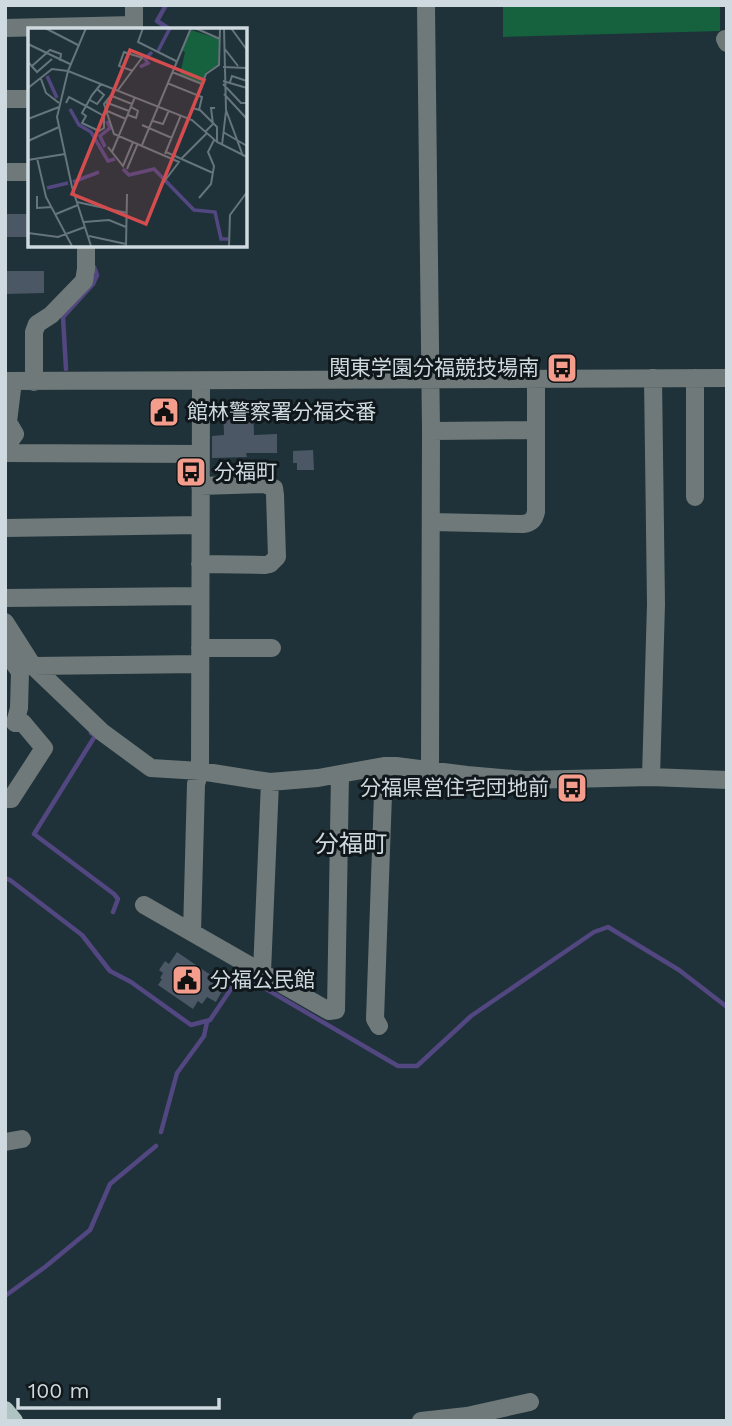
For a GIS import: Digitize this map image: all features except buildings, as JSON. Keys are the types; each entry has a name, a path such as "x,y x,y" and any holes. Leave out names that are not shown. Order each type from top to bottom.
{"main road":[{"path":"5,1410 14,1421"}],"street":[{"path":"5,28 134,27 134,5"},
{"path":"426,5 431,431 430,770"},
{"path":"5,99 28,99"},
{"path":"5,172 28,172"},
{"path":"34,382 34,332 37,324 51,315 84,281 86,247"},
{"path":"651,777 656,604 653,378"},
{"path":"695,378 695,497"},
{"path":"201,454 5,451 15,434 8,422 9,381 727,378"},
{"path":"431,522 523,524 534,518 536,379"},
{"path":"192,932 196,784 200,771 201,381"},
{"path":"431,431 536,430"},
{"path":"201,486 264,484 274,488 276,558 265,565 201,564"},
{"path":"5,528 200,525"},
{"path":"5,598 200,596"},
{"path":"5,622 33,666 102,732 151,768 200,771 270,782 397,765 525,780 651,777 727,780"},
{"path":"33,666 200,656 272,648"},
{"path":"5,650 20,672 19,708 10,722 23,723 44,748 10,799 5,799"},
{"path":"379,1026 374,1019 384,766"},
{"path":"145,905 329,1011 336,1010 341,774"},
{"path":"262,972 270,782"},
{"path":"421,1421 467,1416 530,1402"}],"green space":[{"path":"503,5 720,5 720,31 503,37"}],"waterway":[{"path":"166,5 157,21 168,28"},
{"path":"66,369 63,317 93,284 97,275 94,267"},
{"path":"91,733 95,736 34,834 114,894 118,899 113,912"},
{"path":"5,878 82,935 110,971 131,982 191,1025 210,1020 235,983 249,979 398,1066 417,1066 471,1016 594,932 608,927 679,970 727,1007"},
{"path":"161,1132 177,1073 204,1036 207,1022"},
{"path":"5,1296 90,1230 110,1184 156,1146"}],"place":[{"name":"関東学園分福競技場南","path":"562,368"},
{"name":"館林警察署分福交番","path":"164,412"},
{"name":"分福町","path":"191,472"},
{"name":"分福県営住宅団地前","path":"572,788"},
{"name":"分福公民館","path":"187,980"}],"district":[{"name":"分福町","path":"351,844"}]}
